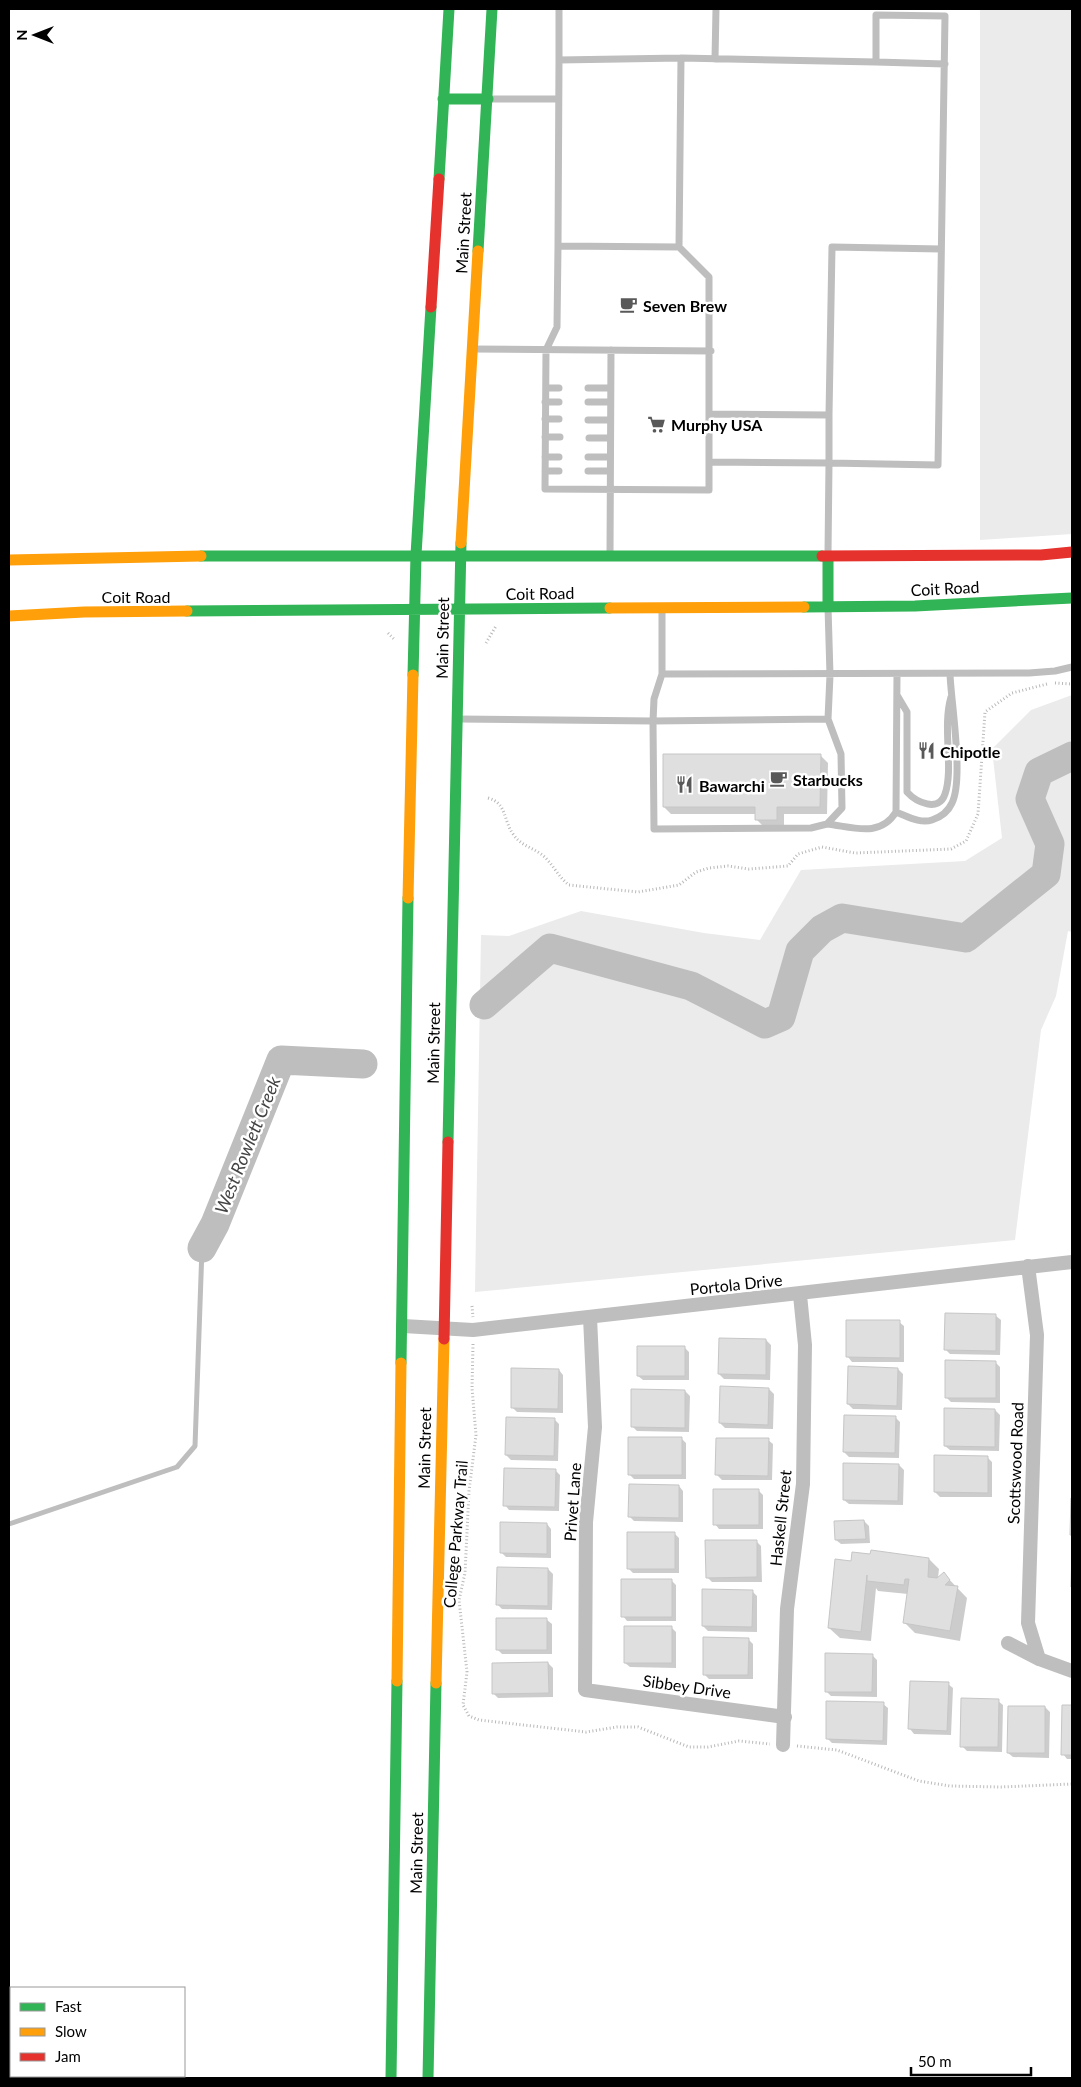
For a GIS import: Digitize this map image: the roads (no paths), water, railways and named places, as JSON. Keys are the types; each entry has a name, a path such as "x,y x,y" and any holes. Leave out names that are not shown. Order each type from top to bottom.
{"main road":[{"name":"Main Street","path":"391,2078 404,1326 407,942 414,609 449,9"},
{"name":"Main Street","path":"428,2078 442,1328 460,554 492,9"},
{"path":"443,99 488,99"},
{"name":"Coit Road","path":"9,560 83,556 460,554 828,557 1040,555 1072,552"},
{"path":"828,557 828,607"},
{"name":"Coit Road","path":"9,616 84,612 915,606 1072,598"}],"street":[{"name":"Portola Drive","path":"404,1326 473,1330 800,1295 1072,1262"},
{"name":"Scottswood Road","path":"1028,1266 1037,1335 1028,1623 1040,1659"},
{"name":"Haskell Street","path":"782,1745 785,1717 787,1608 803,1484 805,1344 800,1295"},
{"name":"Privet Lane","path":"585,1690 586,1522 595,1427 590,1317"},
{"path":"1008,1644 1072,1671"},
{"name":"Sibbey Drive","path":"585,1690 785,1717"}],"lane":[{"path":"558,246 679,247 709,277 711,351 709,490 545,489 546,350 557,327 559,9"},
{"path":"715,59 716,9"},
{"path":"710,462 938,464 945,16 876,15 876,62"},
{"path":"559,60 681,58 944,64"},
{"path":"679,247 681,58"},
{"path":"488,99 558,99"},
{"path":"828,557 832,247 941,249"},
{"path":"473,349 711,351"},
{"path":"610,555 611,350"},
{"path":"546,388 559,388"},
{"path":"588,388 610,388"},
{"path":"545,402 559,402"},
{"path":"588,402 610,402"},
{"path":"710,414 829,415"},
{"path":"545,419 559,419"},
{"path":"588,420 610,420"},
{"path":"545,437 560,437"},
{"path":"589,438 610,438"},
{"path":"545,457 559,457"},
{"path":"588,457 610,457"},
{"path":"545,471 559,471"},
{"path":"588,471 610,471"},
{"path":"827,824 842,808 841,754 828,719 830,675 828,607"},
{"path":"662,609 662,674 654,699 653,721 654,829 811,828 827,824 870,829 882,827 890,821 896,812 897,674"},
{"path":"662,674 1029,673 1055,671 1072,667"},
{"path":"896,812 919,821 931,821 944,814 953,802 956,787 955,717 951,697 950,674"},
{"path":"897,696 907,712 907,792 922,804 932,805 939,802 945,796 948,784 947,712 951,697"},
{"path":"457,718 653,721 828,719"}],"waterway":[{"name":"West Rowlett Creek","path":"484,1005 550,948 691,986 765,1024 781,1017 800,951 822,929 842,918 966,938 1046,874 1050,844 1030,799 1039,772 1072,756"},
{"name":"West Rowlett Creek","path":"202,1248 215,1224 281,1060 363,1064"},
{"path":"9,1524 177,1467 195,1446 202,1248"}],"place":[{"name":"Seven Brew","path":"629,305"},
{"name":"Murphy USA","path":"657,424"},
{"name":"Chipotle","path":"926,751"},
{"name":"Starbucks","path":"779,779"},
{"name":"Bawarchi","path":"685,785"}]}
